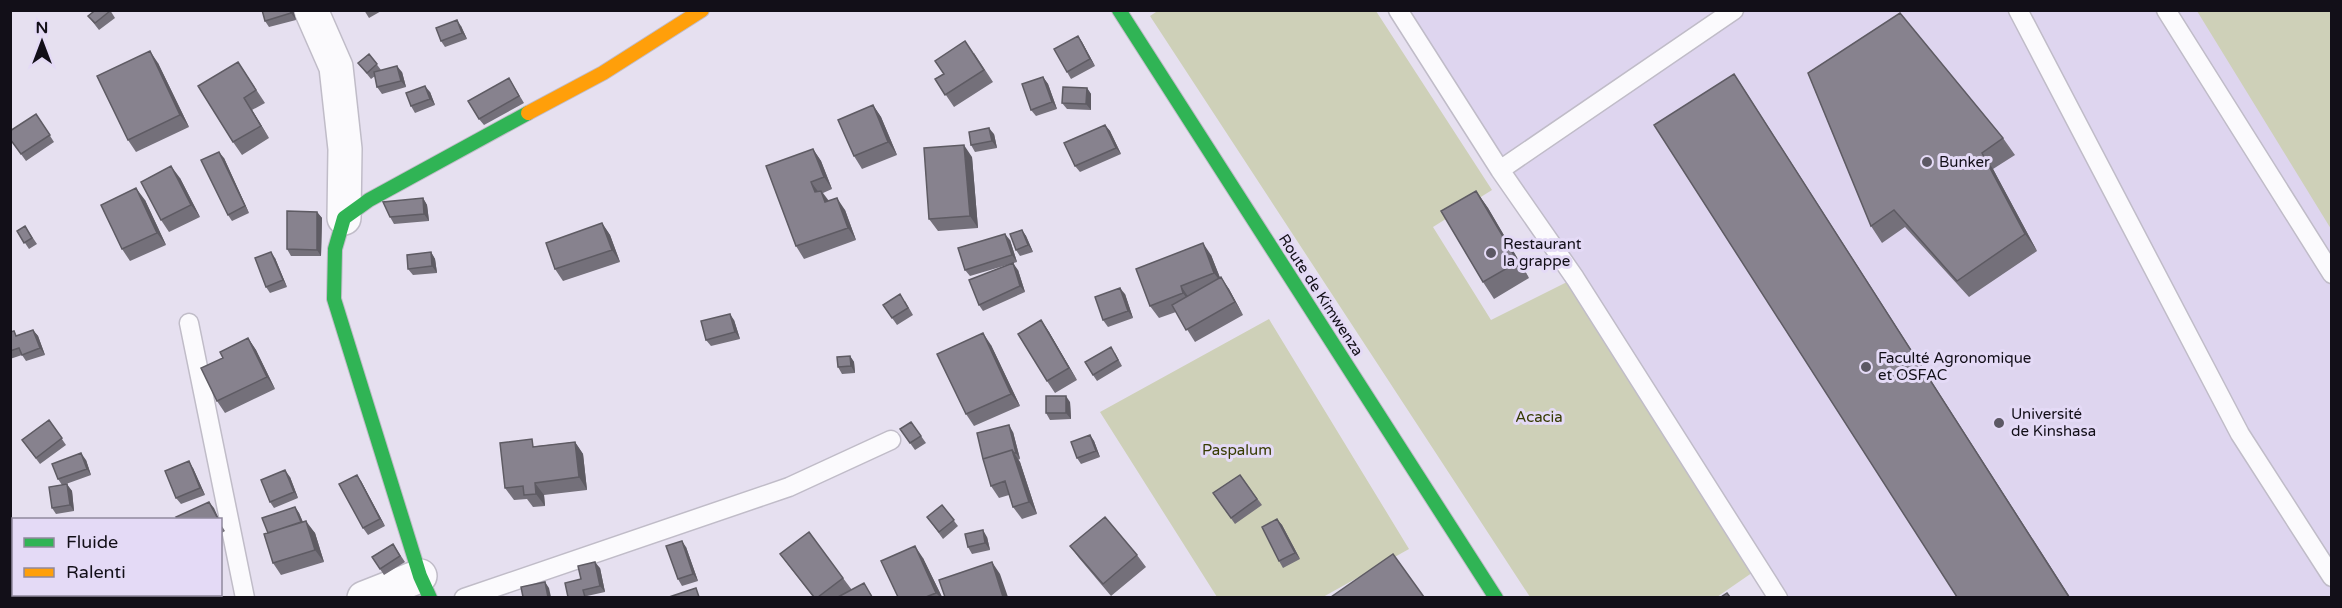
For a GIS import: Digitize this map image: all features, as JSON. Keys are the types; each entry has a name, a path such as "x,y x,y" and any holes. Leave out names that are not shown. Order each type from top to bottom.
{"street":[{"path":"311,10 336,67 345,149 344,218 335,249 334,299 425,587 364,597"},
{"path":"344,218 369,200 603,74 702,10"},
{"name":"Route de Kimwenza","path":"1119,10 1496,597"}],"lane":[{"path":"1398,10 1500,170 1575,278 1778,597"},
{"path":"1500,170 1734,10"},
{"path":"2018,10 2240,434 2331,577"},
{"path":"2166,10 2331,274"},
{"path":"189,323 245,597"},
{"path":"464,597 789,487 891,440"}],"shaded area":[{"name":"Université de Kinshasa","path":"1401,11 2331,11 2331,597 1778,597"}],"green space":[{"name":"Acacia","path":"1159,10 1376,11 1492,190 1433,227 1491,320 1575,278 1759,568 1717,597 1530,597 1150,16"},
{"path":"2197,11 2331,11 2331,229"},
{"name":"Paspalum","path":"1269,319 1409,549 1323,597 1217,597 1100,412"}],"building":[{"path":"92,10 110,11 95,23 88,16 93,12"},
{"path":"262,10 290,10 291,13 265,21"},
{"name":"Bunker","path":"1900,13 2003,138 1982,153 2025,234 1957,281 1894,210 1871,226 1808,73"},
{"path":"457,20 462,33 441,41 436,28"},
{"path":"1078,36 1090,59 1067,72 1054,49"},
{"path":"965,41 984,70 945,95 935,79 944,74 935,61"},
{"path":"150,51 180,115 128,140 97,76"},
{"path":"369,54 377,64 367,73 358,63"},
{"path":"238,62 256,90 244,98 261,126 233,142 198,86"},
{"path":"397,66 401,81 377,87 374,72"},
{"name":"Faculté Agronomique et OSFAC","path":"1734,74 2069,597 1957,597 1654,125"},
{"path":"1043,77 1052,102 1031,110 1022,84"},
{"path":"509,78 519,96 479,119 468,101"},
{"path":"425,86 430,99 411,106 406,93"},
{"path":"1063,87 1087,88 1086,104 1062,103"},
{"path":"873,105 888,142 854,156 838,120"},
{"path":"36,114 50,135 21,154 10,139 10,131"},
{"path":"1105,125 1116,148 1075,166 1064,143"},
{"path":"989,128 992,141 971,145 969,132"},
{"path":"964,145 970,216 929,219 924,148"},
{"path":"813,149 824,177 811,182 815,192 821,191 825,202 837,198 848,228 796,246 766,166"},
{"path":"219,152 245,206 228,215 201,160"},
{"path":"171,166 191,205 161,220 141,182"},
{"path":"136,188 157,233 122,249 101,205"},
{"name":"Restaurant la grappe","path":"1476,191 1518,262 1483,282 1441,211"},
{"path":"423,198 424,214 390,217 383,202"},
{"path":"287,211 317,212 317,250 287,249"},
{"path":"602,223 612,250 555,269 546,243"},
{"path":"25,226 32,238 24,243 17,231"},
{"path":"1022,230 1028,245 1016,250 1010,234"},
{"path":"1005,234 1012,255 965,270 958,248"},
{"path":"1203,243 1214,273 1181,286 1183,293 1150,306 1136,269"},
{"path":"271,252 283,280 266,287 255,258"},
{"path":"431,252 432,266 408,269 407,255"},
{"path":"1013,263 1020,286 979,305 969,280"},
{"path":"1221,277 1235,302 1186,330 1172,305"},
{"path":"1120,288 1128,311 1103,320 1095,297"},
{"path":"900,294 908,308 892,318 883,305"},
{"path":"730,314 735,332 706,340 701,321"},
{"path":"1041,320 1069,368 1047,381 1018,334"},
{"path":"33,330 40,348 22,355 19,348 10,351 10,332 14,331 16,336"},
{"path":"983,333 1011,394 966,414 937,354"},
{"path":"248,338 267,377 217,401 201,368 223,358 220,352"},
{"path":"1111,347 1118,360 1093,375 1085,362"},
{"path":"850,356 851,366 838,367 837,357"},
{"path":"1046,396 1066,396 1066,413 1046,413"},
{"path":"49,420 62,438 36,458 22,440"},
{"path":"911,422 921,436 910,443 900,429"},
{"path":"1009,425 1016,453 1012,450 983,459 977,433"},
{"path":"1090,435 1096,451 1077,458 1071,442"},
{"path":"532,439 533,447 575,442 579,477 535,483 536,494 524,495 523,486 505,488 500,443"},
{"path":"1012,450 1029,502 1013,507 1005,481 991,486 983,459"},
{"path":"81,453 87,469 58,479 52,464"},
{"path":"189,461 200,488 176,498 165,471"},
{"path":"285,470 294,492 270,502 261,480"},
{"path":"357,475 380,519 363,528 339,484"},
{"path":"1240,475 1257,499 1231,518 1213,493"},
{"path":"67,484 70,505 52,508 49,487"},
{"path":"209,502 217,518 177,518"},
{"path":"942,505 954,520 939,532 927,517"},
{"path":"295,507 301,522 268,533 262,518"},
{"path":"1105,517 1137,555 1103,584 1070,546"},
{"path":"1277,519 1295,553 1279,561 1262,527"},
{"path":"306,521 315,550 273,563 264,534"},
{"path":"983,530 985,543 968,547 965,534"},
{"path":"809,532 843,578 818,597 814,597 780,554"},
{"path":"682,541 693,574 678,579 666,546"},
{"path":"393,544 400,556 380,569 372,557"},
{"path":"915,546 936,593 926,597 898,597 881,561"},
{"path":"1393,554 1424,597 1331,597"},
{"path":"595,562 600,586 583,590 585,597 568,597 565,583 581,579 578,566"},
{"path":"992,562 1003,597 945,597 939,580"},
{"path":"545,582 548,597 523,597 521,587"},
{"path":"864,583 872,597 838,597"},
{"path":"696,588 699,597 669,597"}],"traffic: fast":[{"path":"1119,10 1496,598"},
{"path":"430,598 420,576 334,299 335,249 344,218 369,200 528,113"}],"traffic: slow":[{"path":"528,113 603,73 702,10"}],"place":[{"name":"Bunker","path":"1927,162"},
{"name":"Restaurant la grappe","path":"1491,253"},
{"name":"Faculté Agronomique et OSFAC","path":"1866,367"},
{"name":"Université de Kinshasa","path":"1999,423"}]}
